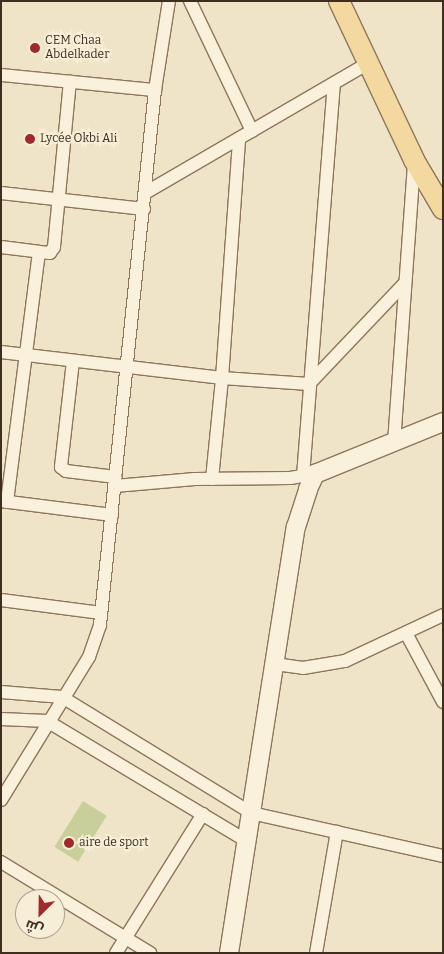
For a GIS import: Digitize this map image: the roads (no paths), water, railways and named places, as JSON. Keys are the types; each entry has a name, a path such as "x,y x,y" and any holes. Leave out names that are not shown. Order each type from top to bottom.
{"main road":[{"path":"339,1 414,160 443,209"},
{"path":"229,953 296,527 309,475 394,443 443,422"}],"street":[{"path":"1,800 47,721 89,657 98,633 102,614 155,90 169,1"},
{"path":"190,1 252,131"},
{"path":"145,193 368,63"},
{"path":"1,76 155,90"},
{"path":"1,247 48,253 52,250 70,82"},
{"path":"73,361 61,467 66,471 115,481 309,475 309,384 334,84"},
{"path":"212,479 222,378 239,139"},
{"path":"394,443 414,160"},
{"path":"1,193 144,209"},
{"path":"39,252 4,501 112,515"},
{"path":"309,384 405,283"},
{"path":"1,352 222,378 309,384"},
{"path":"1,600 102,614"},
{"path":"275,664 303,668 332,665 352,658 443,616"},
{"path":"406,634 443,702"},
{"path":"1,692 62,697 251,813 443,856"},
{"path":"1,718 47,721 247,841"},
{"path":"116,953 203,814"},
{"path":"316,953 337,832"},
{"path":"1,862 150,953"}],"place":[{"name":"CEM Chaa Abdelkader","path":"35,48"},
{"name":"Lycée Okbi Ali","path":"30,139"},
{"name":"aire de sport","path":"69,843"}]}
